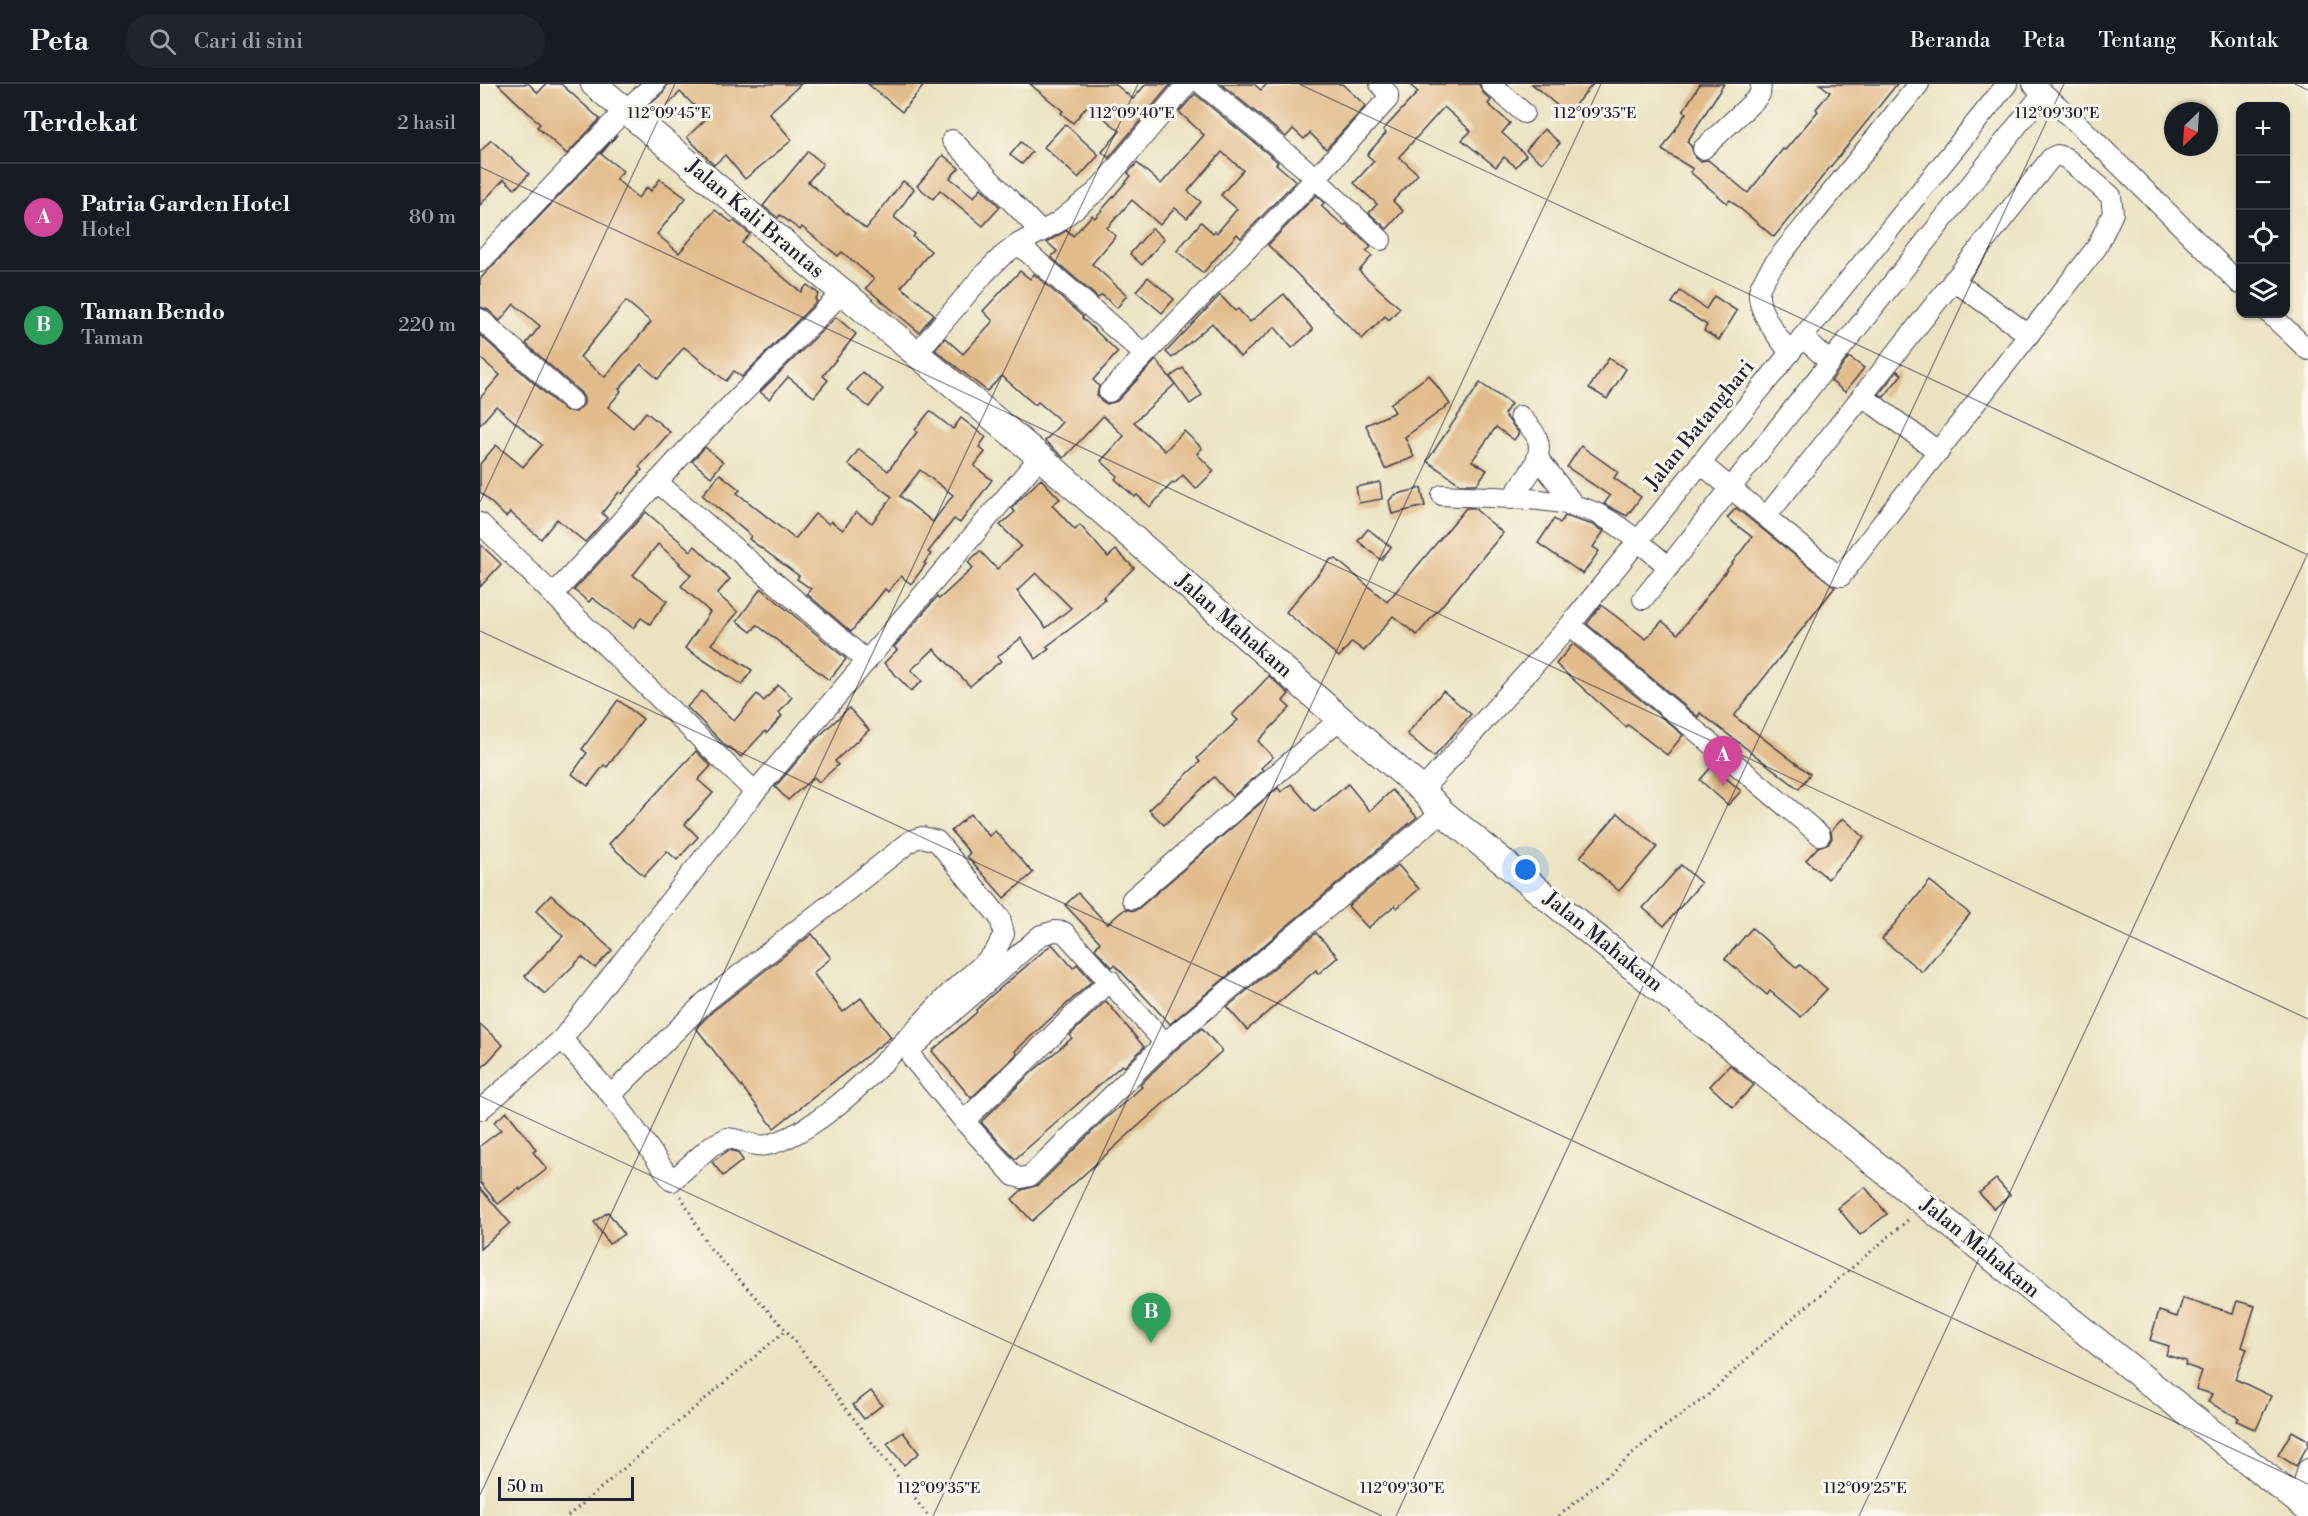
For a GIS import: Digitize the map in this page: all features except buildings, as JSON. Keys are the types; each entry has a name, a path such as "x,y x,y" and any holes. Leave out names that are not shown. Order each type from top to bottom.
{"main road":[{"name":"Jalan Kali Brantas","path":"594,84 917,353"},
{"name":"Jalan Mahakam","path":"917,353 1040,457 1422,790 1442,812 1926,1205 2303,1505"}],"street":[{"path":"480,262 625,110 655,84"},
{"path":"917,353 984,274 1018,244 1078,208 1097,191 1187,84"},
{"path":"1202,84 1315,179 1381,240"},
{"path":"1109,392 1315,179 1388,99 1388,94 1380,84"},
{"path":"1491,84 1524,112"},
{"path":"1703,149 1756,99 1760,94 1761,84"},
{"path":"1830,362 1796,345 1769,325 1760,303 1759,293 1763,281 1788,246 1919,84"},
{"name":"Jalan Batanghari","path":"1422,790 1570,625 2007,84"},
{"path":"1643,599 1830,362 2038,88 2236,280"},
{"path":"952,140 1041,232"},
{"path":"1700,463 1730,489 1841,576 2097,247 2113,213 2111,196 2066,158 2057,155 2045,164 1766,517"},
{"path":"1018,244 1144,354"},
{"path":"1953,280 2029,335"},
{"path":"553,595 657,482 843,292"},
{"path":"2274,318 2308,350"},
{"path":"480,319 572,401"},
{"path":"1862,396 1939,452"},
{"path":"1510,499 1538,458 1540,449 1537,436 1520,416"},
{"path":"480,1110 562,1039 755,792 1040,457"},
{"path":"1538,458 1575,506"},
{"path":"657,482 867,661"},
{"path":"1442,495 1575,506 1599,514 1669,567"},
{"path":"480,523 755,792"},
{"path":"1570,625 1820,835"},
{"path":"1132,899 1340,719"},
{"path":"1165,1043 1064,932 1055,931 1041,935 914,1046 911,1052 913,1059 964,1121 1014,1176 1021,1178 1030,1176 1165,1043 1442,812"},
{"path":"562,1039 611,1095 672,1181 711,1146 727,1138 760,1146 772,1144 798,1132 826,1114 877,1068 963,980 995,952 1004,934 999,918 937,841 922,837 912,840 705,1002 611,1095"},
{"path":"964,1121 1110,980"},
{"path":"2303,1505 2308,1469"}],"path":[{"path":"672,1181 708,1246 786,1330 928,1516"},
{"path":"1559,1516 1663,1428 1707,1396 1766,1341 1926,1205"},
{"path":"568,1516 786,1330"}],"place":[{"name":"Patria Garden Hotel","path":"1723,786"},
{"name":"Taman Bendo","path":"1151,1343"}]}
